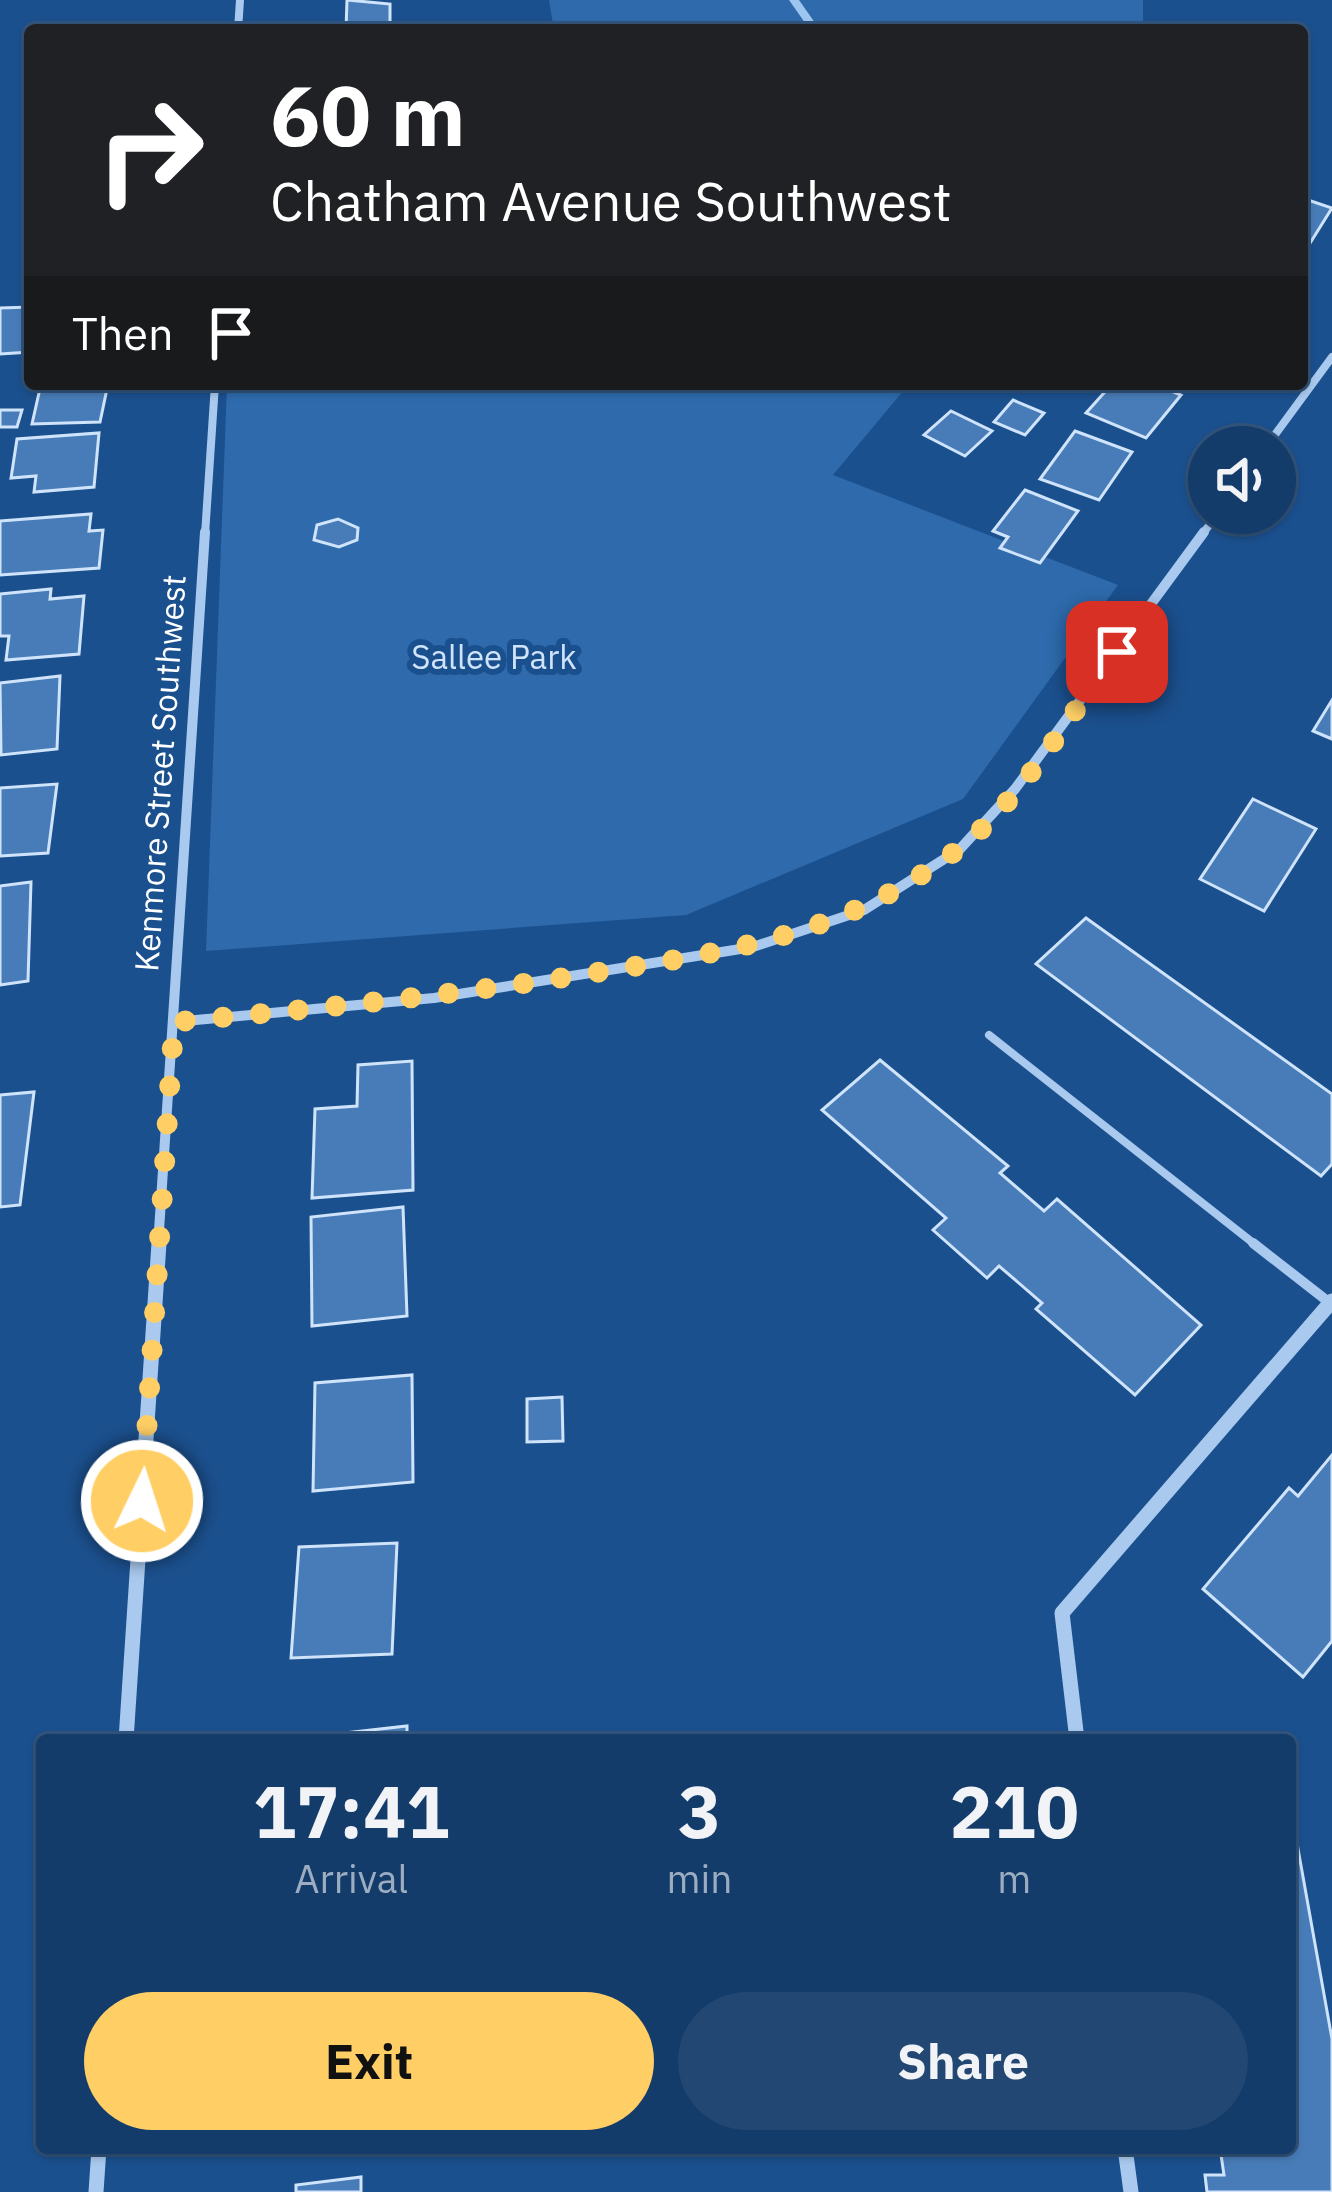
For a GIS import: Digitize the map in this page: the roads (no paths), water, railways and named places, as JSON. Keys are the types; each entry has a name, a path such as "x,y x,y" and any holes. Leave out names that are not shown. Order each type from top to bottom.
{"street":[{"path":"1308,390 1332,357"},
{"name":"Kenmore Street Southwest","path":"126,1734 215,390"},
{"path":"1281,426 1308,390"},
{"path":"174,1022 434,998 753,947 863,910 960,849 1015,789 1203,534"},
{"path":"1076,1734 1062,1613 1331,1302"},
{"path":"96,2192 99,2154"},
{"path":"1126,2154 1131,2192"}],"lane":[{"path":"989,1035 1331,1302"}],"waterway":[{"path":"794,0 811,24"}],"park label":[{"name":"Sallee Park","path":"494,657"}]}
